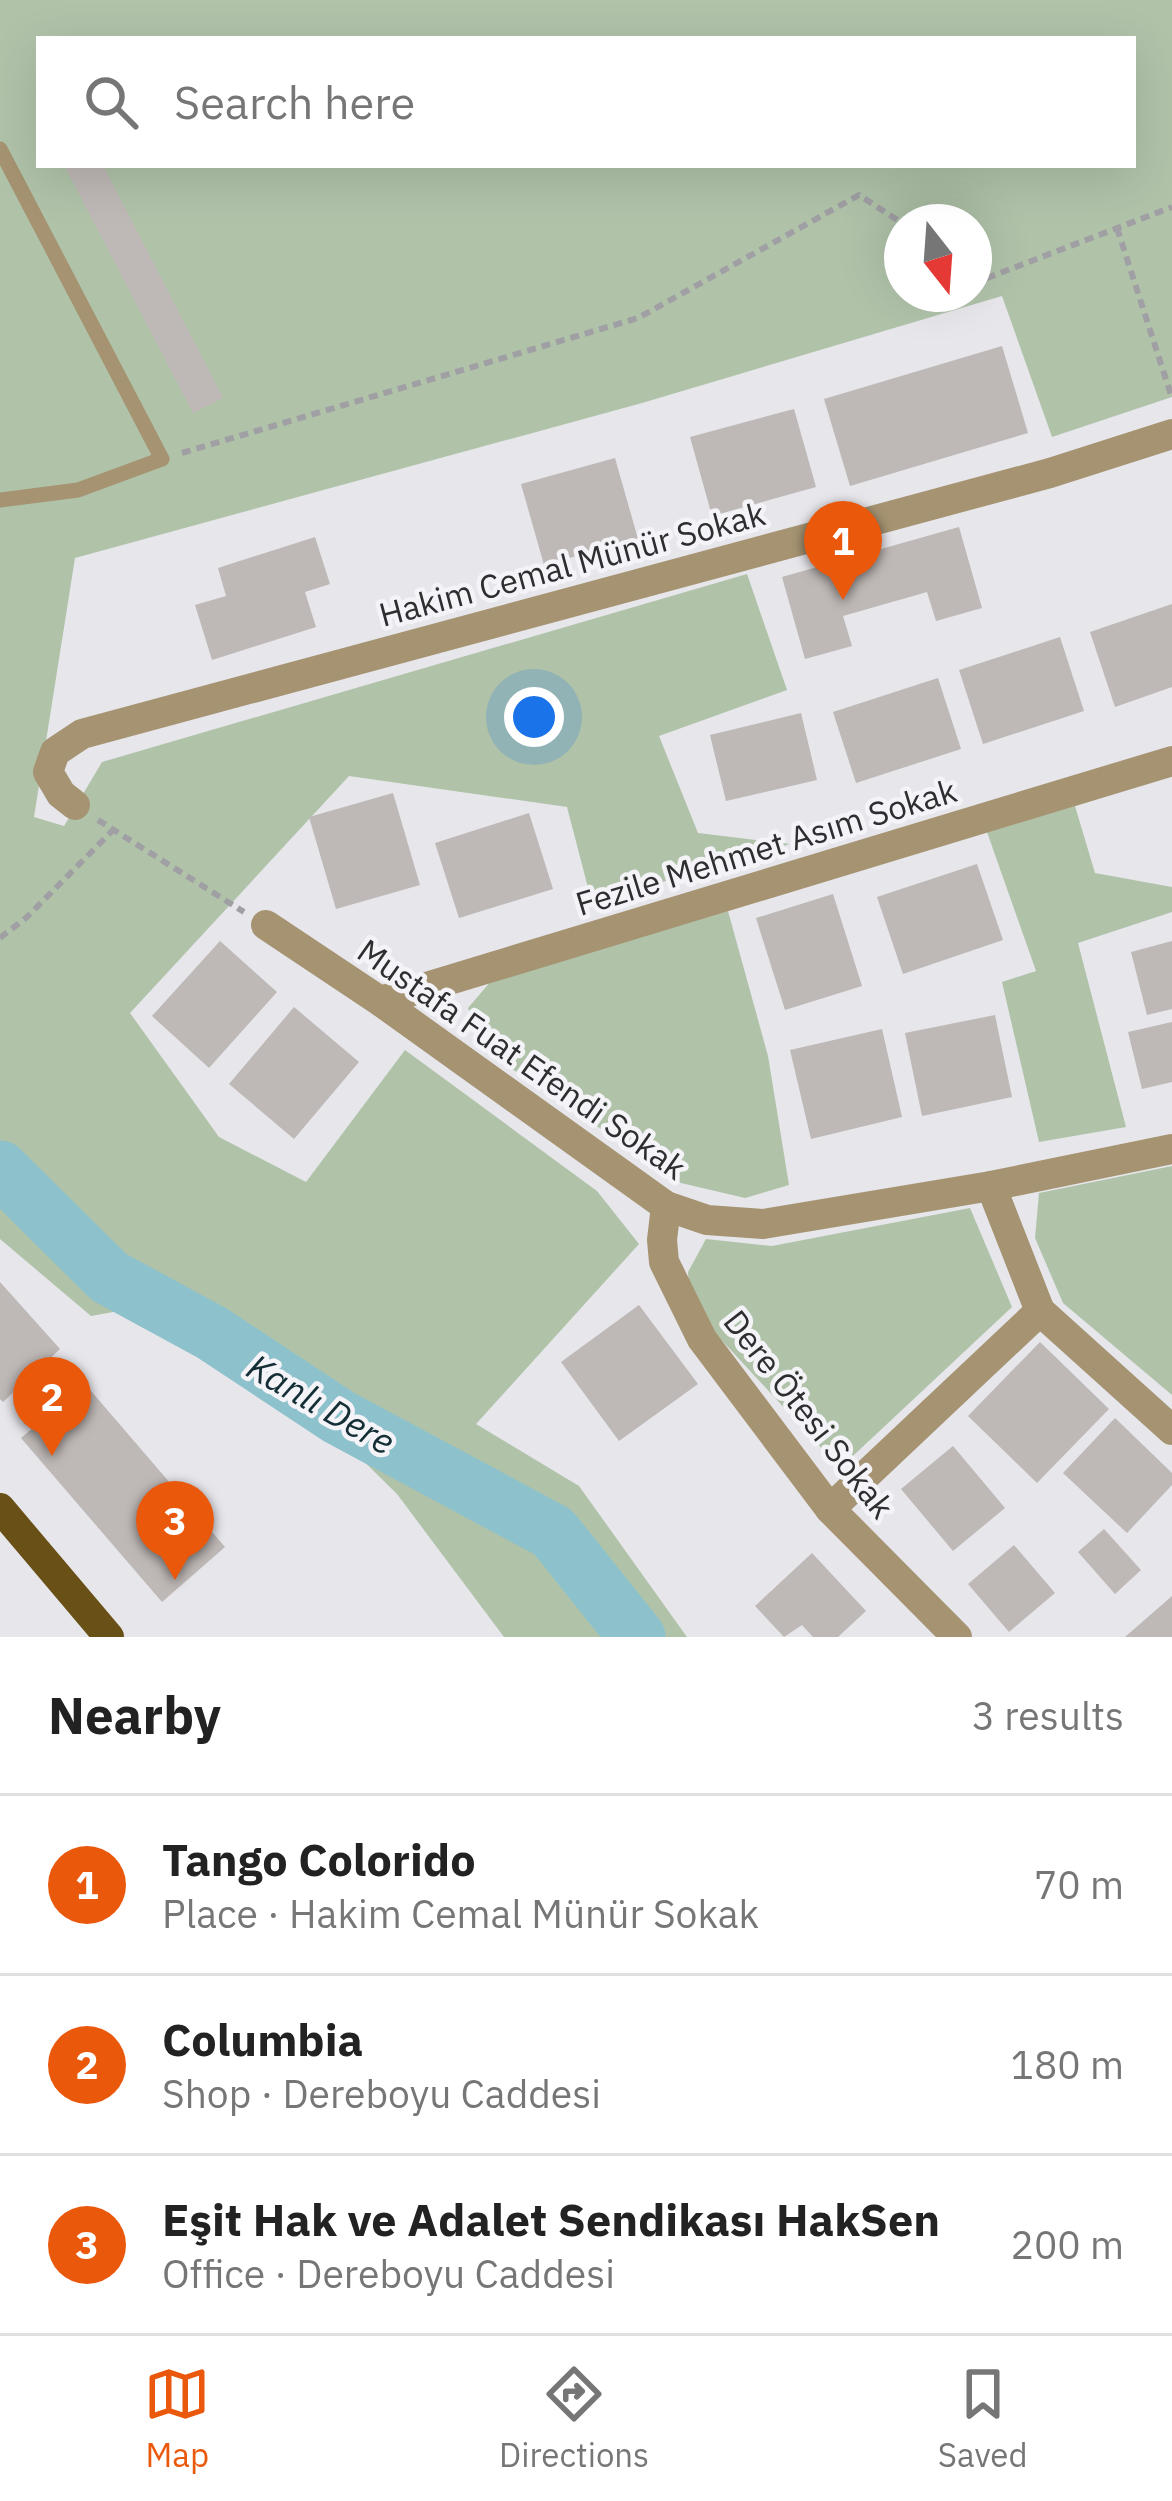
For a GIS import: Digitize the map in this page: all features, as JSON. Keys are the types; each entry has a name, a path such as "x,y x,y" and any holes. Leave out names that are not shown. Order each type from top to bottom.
{"main road":[{"path":"0,1508 109,1637"}],"street":[{"name":"Hakim Cemal Münür Sokak","path":"75,805 48,772 55,752 82,734 1050,473 1172,434"},
{"name":"Fezile Mehmet Asım Sokak","path":"380,1001 1172,761"},
{"name":"Mustafa Fuat Efendi Sokak","path":"266,925 666,1206 707,1220 763,1224 991,1186 1172,1149"},
{"path":"991,1186 1040,1311 1172,1430"},
{"name":"Dere Ötesi Sokak","path":"666,1206 664,1262 686,1312 830,1509 957,1637"},
{"path":"830,1509 1040,1311"}],"lane":[{"path":"0,149 162,459 78,490 0,500"}],"path":[{"path":"162,459 638,318 859,195 884,211"},
{"path":"992,276 1172,207"},
{"path":"1117,228 1172,398"},
{"path":"75,805 266,925"},
{"path":"0,938 113,830"}],"green space":[{"path":"0,0 1172,0 1172,397 1052,437 1002,296 992,299 992,204 884,204 884,312 948,312 642,403 75,558 34,817 64,826 102,762 747,574 787,690 659,736 698,833 790,844 592,903 567,807 349,776 130,1013 219,1137 306,1182 405,1050 597,1191 639,1244 476,1424 579,1486 687,1637 504,1637 397,1494 197,1297 91,1316 0,1239"},
{"path":"1075,806 1095,873 1172,887 1172,912 1078,943 1126,1127 1039,1142 1002,982 1036,971 987,832"},
{"path":"728,911 768,1056 789,1185 745,1198 681,1183 486,1051 468,1008 492,980"},
{"path":"1172,1166 1172,1395 1063,1303 1035,1238 1039,1193"},
{"path":"970,1208 1012,1307 840,1468 690,1306 688,1272 706,1239 772,1246"}],"building":[{"path":"66,168 105,168 223,398 193,413"},
{"path":"1002,346 1028,433 850,486 824,399"},
{"path":"794,409 816,487 712,516 690,437"},
{"path":"615,458 638,539 544,565 521,484"},
{"path":"959,527 982,608 936,621 927,592 843,616 852,646 805,659 782,577"},
{"path":"315,537 330,584 305,592 316,627 212,660 195,605 226,596 218,568"},
{"path":"1172,604 1172,687 1115,707 1090,632"},
{"path":"1060,637 1084,711 983,744 959,670"},
{"path":"938,678 961,749 856,783 833,712"},
{"path":"801,713 817,780 726,801 710,735"},
{"path":"393,793 420,885 336,909 309,817"},
{"path":"529,813 553,889 459,918 435,843"},
{"path":"977,864 1003,940 903,974 877,897"},
{"path":"833,894 862,986 785,1010 756,918"},
{"path":"220,941 277,992 209,1068 152,1016"},
{"path":"1172,941 1172,1009 1147,1015 1131,952"},
{"path":"294,1007 359,1062 294,1139 229,1084"},
{"path":"995,1015 1012,1097 922,1116 905,1033"},
{"path":"1172,1022 1172,1082 1142,1089 1128,1032"},
{"path":"882,1029 902,1117 811,1139 790,1050"},
{"path":"0,1282 60,1349 3,1402 0,1399"},
{"path":"639,1305 698,1384 619,1441 561,1362"},
{"path":"1040,1342 1109,1409 1037,1483 968,1416"},
{"path":"85,1384 225,1547 162,1602 21,1438"},
{"path":"1115,1418 1172,1473 1172,1485 1127,1533 1063,1473"},
{"path":"953,1446 1005,1508 953,1551 901,1489"},
{"path":"1104,1529 1141,1570 1115,1594 1078,1552"},
{"path":"1014,1545 1055,1593 1009,1632 968,1584"},
{"path":"812,1553 866,1611 838,1637 813,1637 802,1625 784,1637 755,1606"},
{"path":"1172,1596 1172,1637 1125,1637"}],"waterway":[{"name":"Kanlı Dere","path":"0,1169 109,1277 212,1333 339,1417 553,1532 637,1637"}],"place":[{"name":"Tango Colorido","path":"843,600"},
{"name":"Columbia","path":"52,1456"},
{"name":"Eşit Hak ve Adalet Sendikası HakSen","path":"175,1580"}]}
